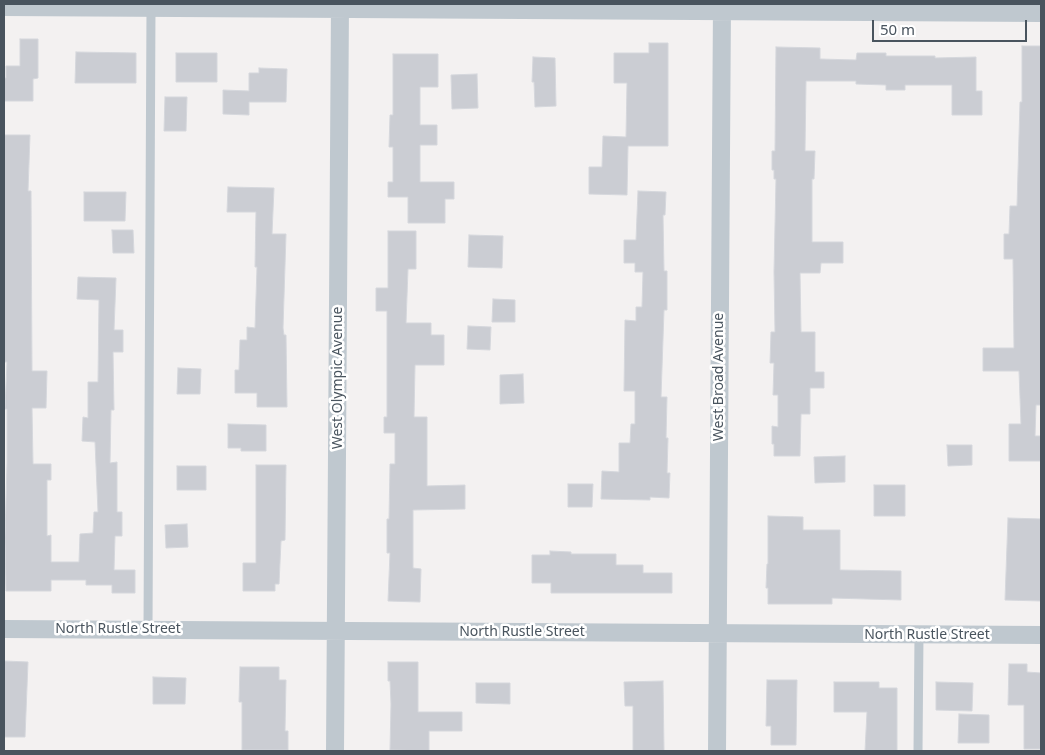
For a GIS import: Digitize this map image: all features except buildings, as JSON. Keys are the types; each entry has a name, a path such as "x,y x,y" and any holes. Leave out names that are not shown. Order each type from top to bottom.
{"street":[{"name":"West Olympic Avenue","path":"335,751 340,6"},
{"path":"4,7 722,8 1041,13"},
{"name":"West Broad Avenue","path":"717,751 722,8"},
{"name":"North Rustle Street","path":"4,629 148,628 717,634 1041,635"}],"lane":[{"path":"148,628 151,8"},
{"path":"918,751 919,635"}]}
